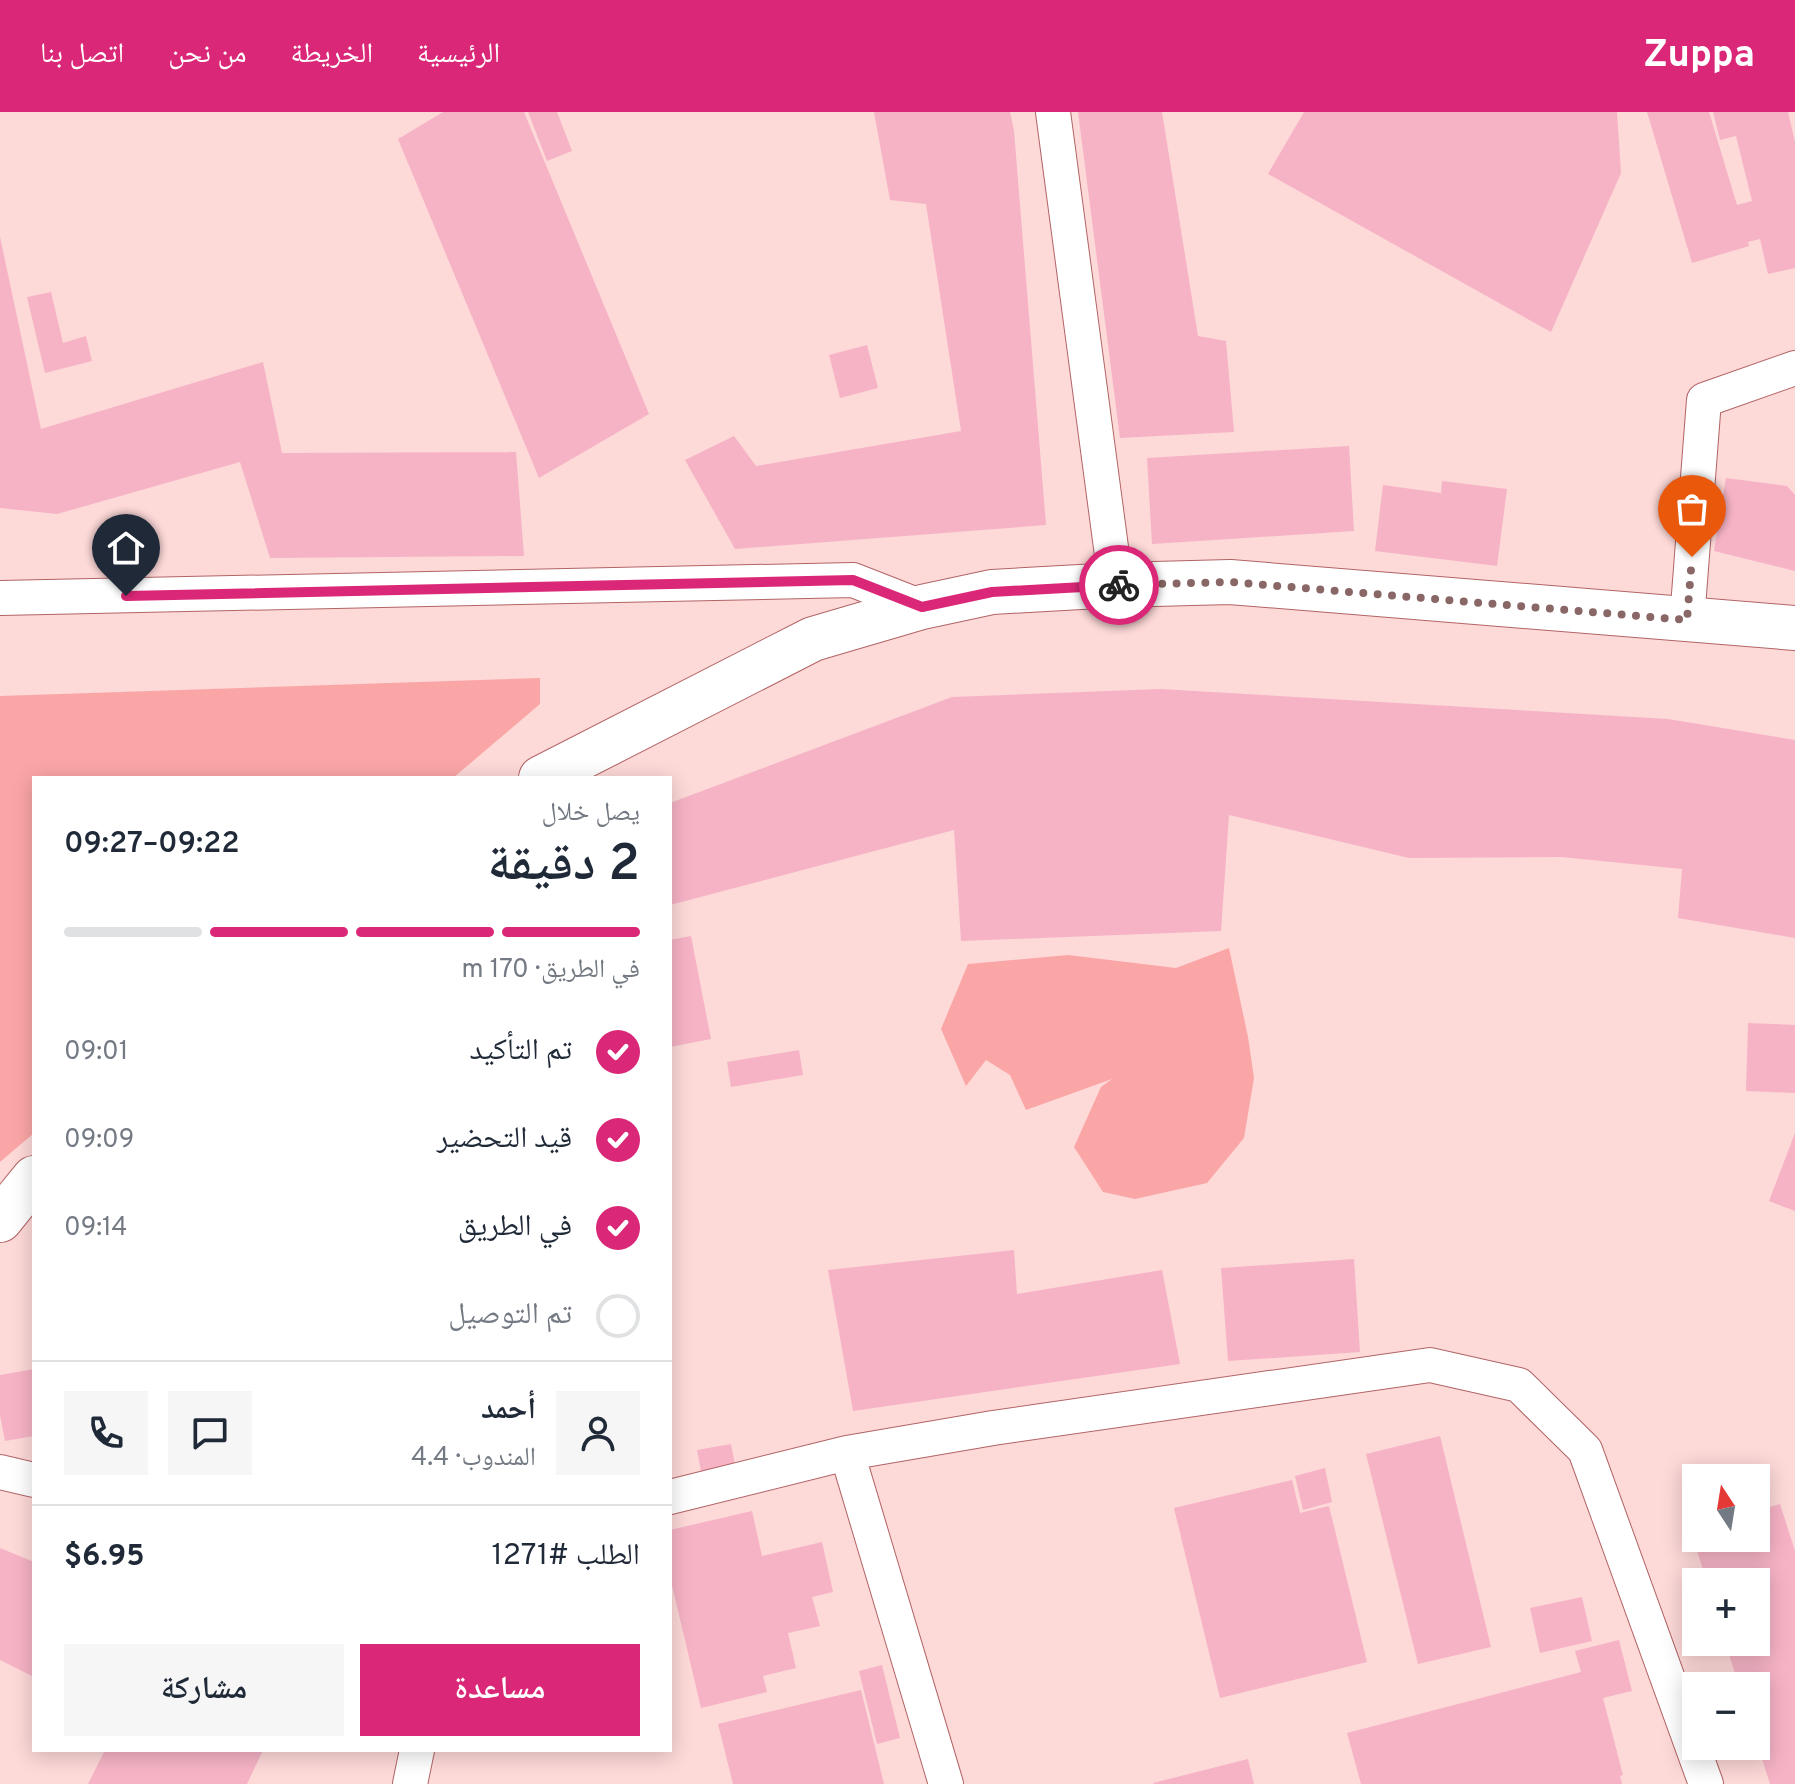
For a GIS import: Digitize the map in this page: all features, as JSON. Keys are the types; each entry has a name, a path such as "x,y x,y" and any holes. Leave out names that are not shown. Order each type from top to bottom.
{"main road":[{"path":"545,776 813,639 922,607 992,592 1230,582 1795,628"},
{"path":"0,1220 32,1180"}],"street":[{"path":"1053,112 1116,585"},
{"path":"1687,620 1704,400 1795,368"},
{"path":"0,598 853,580 922,607"},
{"path":"672,1497 847,1453 993,1428 1430,1365 1519,1385 1585,1450 1706,1784"},
{"path":"847,1453 946,1784"},
{"path":"0,1472 32,1480"},
{"path":"410,1784 417,1752"}],"shaded area":[{"path":"540,678 540,704 455,776 32,776 32,1135 0,1162 0,696"},
{"path":"1229,948 1254,1078 1244,1138 1207,1183 1135,1199 1103,1192 1074,1147 1101,1087 1112,1079 1026,1110 1010,1075 986,1060 966,1086 941,1029 968,964 1068,955 1176,968"}],"building":[{"path":"443,112 524,112 649,414 539,478 398,139"},
{"path":"528,112 557,112 572,151 547,161"},
{"path":"874,112 1010,112 1046,525 735,549 685,460 734,436 756,466 961,431 926,204 890,200"},
{"path":"1078,112 1162,112 1198,336 1226,341 1234,432 1120,438"},
{"path":"1304,112 1617,112 1621,173 1551,332 1268,174"},
{"path":"1647,112 1709,112 1737,205 1752,201 1736,136 1720,140 1713,112 1788,112 1795,142 1795,268 1768,274 1760,239 1748,242 1749,246 1692,263"},
{"path":"0,237 41,429 263,362 282,453 516,452 524,556 270,558 240,462 57,514 0,508"},
{"path":"51,292 63,343 86,336 92,361 45,373 27,297"},
{"path":"867,345 878,388 840,398 829,355"},
{"path":"1349,446 1354,531 1152,544 1147,458"},
{"path":"1726,478 1787,486 1795,495 1795,571 1714,551"},
{"path":"1442,481 1507,489 1497,566 1375,551 1383,485 1441,493"},
{"path":"1160,689 1668,719 1795,740 1795,938 1678,918 1682,869 1561,857 1409,858 1229,815 1221,931 961,941 954,830 672,904 672,802 952,697"},
{"path":"691,936 711,1039 672,1047 672,940"},
{"path":"1748,1023 1795,1025 1795,1093 1746,1091"},
{"path":"799,1050 803,1075 731,1087 727,1062"},
{"path":"1795,1133 1795,1211 1769,1201"},
{"path":"1014,1250 1017,1294 1162,1270 1180,1364 853,1411 828,1270"},
{"path":"1354,1259 1360,1352 1228,1361 1221,1268"},
{"path":"32,1369 32,1436 5,1441 0,1415 0,1375"},
{"path":"1440,1436 1491,1647 1418,1664 1366,1454"},
{"path":"731,1444 735,1465 701,1471 697,1450"},
{"path":"1325,1468 1332,1502 1303,1510 1295,1476"},
{"path":"1292,1480 1300,1513 1329,1506 1367,1662 1220,1698 1174,1508"},
{"path":"1780,1504 1795,1551 1795,1784 1770,1784 1762,1760 1770,1760 1770,1672 1735,1672 1729,1656 1770,1656 1770,1568 1703,1568 1697,1552 1770,1552 1770,1507"},
{"path":"752,1511 762,1556 822,1542 833,1592 812,1597 820,1626 788,1633 796,1668 763,1676 767,1692 701,1708 672,1585 672,1530"},
{"path":"0,1548 32,1561 32,1676 0,1660"},
{"path":"1582,1597 1592,1641 1540,1653 1530,1608"},
{"path":"1619,1640 1632,1691 1603,1698 1623,1775 1620,1776 1622,1784 1361,1784 1347,1733 1581,1672 1575,1651"},
{"path":"882,1665 900,1738 877,1744 859,1671"},
{"path":"861,1690 884,1784 733,1784 718,1724"},
{"path":"104,1752 262,1752 247,1784 88,1784"},
{"path":"1248,1759 1254,1784 1153,1783"}],"way so far":[{"path":"1119,585 1230,582 1687,620 1692,557"}],"route":[{"path":"126,596 853,580 922,607 992,592 1119,585"}]}
